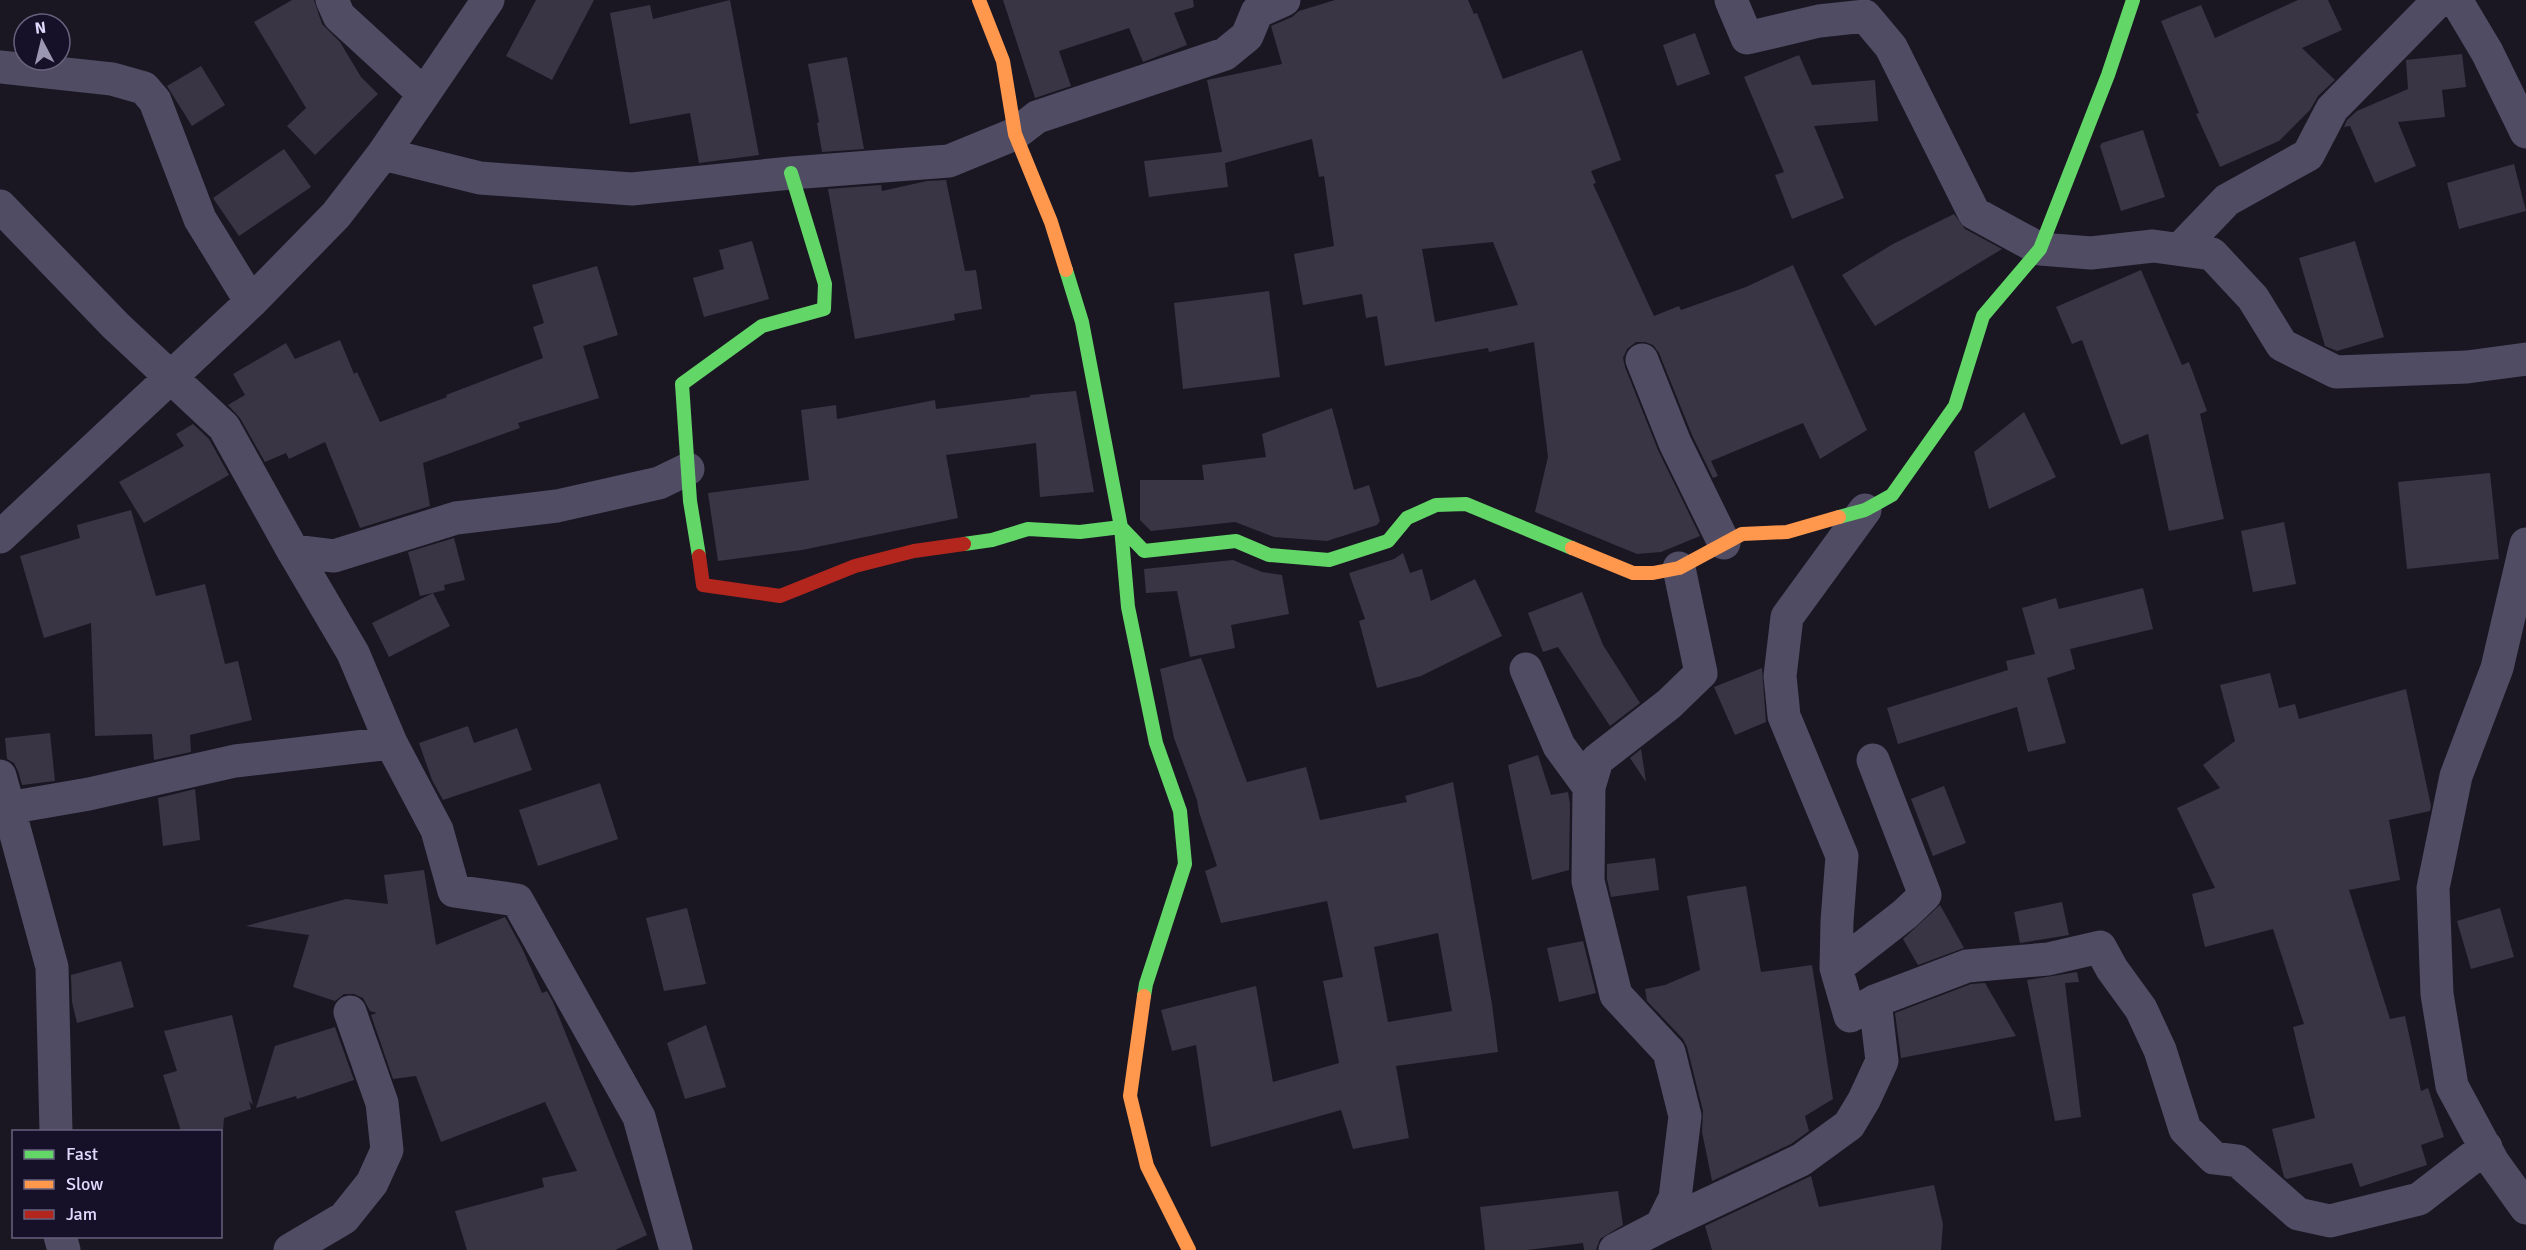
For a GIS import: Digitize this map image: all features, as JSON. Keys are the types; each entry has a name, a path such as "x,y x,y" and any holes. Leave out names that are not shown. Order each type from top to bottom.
{"street":[{"path":"332,0 339,16 424,94"},
{"path":"0,537 251,302 336,215 383,154 488,0"},
{"path":"979,0 1003,61 1015,134 1051,222 1082,322 1121,527 1128,607 1156,743 1180,811 1185,864 1146,984 1130,1096 1148,1166 1189,1250"},
{"path":"383,154 480,178 632,189 791,173 949,161 1015,134 1037,117 1225,54 1247,36 1257,12 1284,0"},
{"path":"1731,0 1747,38 1819,21 1865,16 1891,47 1974,213 2040,249 2091,253 2153,246 2212,254 2253,298 2282,345 2336,372 2467,367 2526,359"},
{"path":"1121,527 1144,551 1236,541 1269,555 1329,560 1388,541 1407,518 1436,505 1466,504 1633,573 1653,573 1679,568 1742,534 1787,532 1865,510 1892,495 1949,415 1955,406 1983,316 2040,249 2108,75 2133,0"},
{"path":"2180,249 2228,200 2308,155 2332,109 2439,0"},
{"path":"2456,0 2487,52 2526,132"},
{"path":"0,67 112,79 144,88 155,101 200,219 251,302"},
{"path":"791,173 825,284 824,309 762,326 682,384 688,469 703,585 780,596 855,566 914,551 992,540 1028,530 1080,532 1121,527"},
{"path":"0,206 116,326 224,427 352,653 391,743 436,830 454,891 516,900 639,1117 676,1250"},
{"path":"1642,360 1675,443 1724,543"},
{"path":"293,551 334,556 456,518 557,507 659,483 688,469"},
{"path":"1865,510 1787,617 1780,676 1784,717 1842,856 1836,968 1850,1016 1875,1001 1966,966 2048,959 2100,947 2112,969 2141,1010 2160,1050 2185,1130 2214,1158 2238,1161 2298,1214 2330,1221 2419,1199 2486,1147"},
{"path":"2526,544 2497,668 2456,776 2433,888 2437,994 2452,1086 2493,1162 2526,1208"},
{"path":"1661,1226 1675,1198 1685,1116 1669,1052 1616,995 1588,881 1589,787 1597,760 1669,704 1701,672 1679,568"},
{"path":"1526,669 1559,746 1589,787"},
{"path":"8,808 89,794 235,761 391,743"},
{"path":"1836,968 1905,914 1925,895 1873,760"},
{"path":"0,776 52,967 56,1130"},
{"path":"1615,1250 1801,1160 1849,1125 1864,1100 1882,1061 1875,1001"},
{"path":"290,1250 344,1218 372,1183 387,1150 382,1103 350,1012"}],"building":[{"path":"292,0 314,0 322,24 340,42 361,77 378,94 315,155 287,126 306,108 254,22"},
{"path":"536,0 594,0 552,80 506,56"},
{"path":"730,0 759,155 699,163 690,113 630,124 610,13 650,5 653,19"},
{"path":"1003,0 1193,0 1194,7 1174,13 1187,45 1143,62 1129,28 1059,51 1071,86 1035,98"},
{"path":"1335,0 1468,0 1474,14 1477,13 1503,79 1582,50 1621,160 1591,171 1596,183 1593,184 1654,316 1679,306 1681,310 1746,287 1793,265 1867,430 1820,459 1803,423 1711,461 1718,476 1713,478 1692,435 1659,353 1653,345 1636,342 1627,349 1623,358 1625,367 1658,450 1700,536 1661,552 1637,554 1535,512 1548,457 1534,342 1489,352 1488,348 1385,366 1377,316 1366,318 1362,294 1303,305 1294,254 1334,246 1324,176 1319,177 1312,139 1225,163 1228,187 1149,197 1144,161 1222,152 1207,80 1282,64 1271,26 1292,17 1299,11","holes":["1493,242 1518,305 1435,322 1422,249"]},
{"path":"2298,0 2328,0 2342,30 2302,48 2335,80 2318,96 2310,110 2279,141 2220,167 2196,114 2199,113 2161,21 2201,5 2215,38"},
{"path":"1695,33 1710,74 1677,86 1663,45"},
{"path":"2462,54 2466,87 2442,90 2445,117 2398,122 2416,166 2375,183 2350,126 2344,127 2347,120 2357,111 2408,89 2406,60"},
{"path":"1799,55 1812,85 1875,80 1878,121 1814,126 1844,198 1792,219 1775,175 1784,172 1744,77"},
{"path":"847,57 864,149 822,152 808,64"},
{"path":"201,66 225,105 192,126 167,86"},
{"path":"2143,130 2165,197 2121,211 2100,146 2102,143"},
{"path":"284,149 311,187 239,236 213,198"},
{"path":"2514,164 2526,211 2459,229 2447,183"},
{"path":"946,180 965,271 976,270 982,309 954,314 955,320 855,339 828,189 881,185 882,191 927,181"},
{"path":"1954,214 1965,229 2002,249 1875,326 1842,275 1893,244"},
{"path":"752,241 769,299 704,317 693,278 724,269 719,250"},
{"path":"2355,241 2384,337 2337,351 2325,346 2299,258"},
{"path":"597,266 618,335 583,346 599,398 518,423 520,428 423,463 430,506 360,528 325,442 289,459 286,453 265,462 240,418 228,405 245,395 233,374 286,343 295,359 340,340 354,374 357,372 380,422 447,397 446,395 543,358 533,327 544,323 532,285"},
{"path":"2141,270 2182,365 2189,362 2207,411 2200,414 2224,519 2169,531 2148,434 2121,445 2082,340 2072,344 2056,307"},
{"path":"1269,291 1280,377 1183,389 1174,303"},
{"path":"1076,391 1094,492 1040,497 1036,443 946,455 958,518 802,550 718,561 708,493 809,480 801,410 836,405 837,419 935,400 936,409 1030,397 1030,395"},
{"path":"1332,408 1354,490 1369,485 1380,521 1377,525 1327,541 1274,537 1235,522 1151,531 1140,520 1140,480 1204,480 1202,465 1266,457 1262,434"},
{"path":"2024,412 2056,477 1989,509 1974,452"},
{"path":"193,424 209,439 229,475 144,523 119,482 184,446 176,434"},
{"path":"2490,473 2499,559 2407,569 2398,482"},
{"path":"131,510 156,596 205,584 225,664 238,661 252,720 190,735 191,752 154,760 152,734 95,736 91,623 44,638 20,556 80,538 77,525"},
{"path":"2284,522 2296,584 2253,592 2241,531"},
{"path":"454,538 465,580 444,585 445,590 420,596 408,552"},
{"path":"1403,553 1410,573 1422,569 1431,601 1475,579 1502,636 1421,676 1377,688 1359,621 1365,619 1349,573 1394,559"},
{"path":"1233,560 1262,572 1282,575 1289,614 1231,625 1235,648 1190,657 1177,591 1146,593 1144,569"},
{"path":"2143,588 2153,629 2070,649 2075,669 2047,678 2066,743 2028,752 2017,707 1898,744 1887,708 2008,670 2006,661 2035,654 2022,608 2056,598 2059,609"},
{"path":"1582,592 1603,645 1640,703 1610,726 1558,647 1543,652 1528,613"},
{"path":"433,593 450,626 389,657 372,623"},
{"path":"1201,658 1247,782 1306,767 1320,820 1407,802 1405,796 1453,782 1492,1004 1498,1052 1396,1066 1409,1138 1353,1149 1341,1110 1211,1147 1196,1045 1172,1051 1161,1010 1256,986 1273,1082 1339,1063 1323,981 1343,977 1327,901 1221,923 1205,871 1217,866 1197,800 1174,738 1160,669","holes":["1438,933 1452,1011 1388,1022 1374,947"]},
{"path":"1762,668 1766,722 1735,735 1714,687"},
{"path":"2270,673 2279,708 2295,704 2299,719 2406,689 2431,806 2430,811 2389,820 2400,880 2349,890 2390,1019 2405,1016 2421,1091 2428,1088 2444,1137 2421,1145 2427,1165 2360,1187 2352,1163 2287,1179 2284,1177 2272,1129 2315,1118 2293,1027 2304,1024 2273,929 2205,947 2192,894 2215,888 2177,808 2220,788 2203,765 2235,741 2220,685"},
{"path":"468,726 474,743 517,728 532,770 443,800 432,780 419,743"},
{"path":"50,733 55,781 22,785 14,763 7,759 5,738"},
{"path":"1641,749 1646,782 1630,758"},
{"path":"1538,755 1551,795 1568,792 1570,804 1569,870 1532,880 1508,765"},
{"path":"600,783 618,839 538,866 519,810"},
{"path":"1944,786 1966,843 1933,856 1911,799"},
{"path":"195,789 200,840 163,846 158,798"},
{"path":"1655,858 1659,890 1611,897 1607,879 1607,864"},
{"path":"424,870 436,945 505,917 542,993 547,991 553,1002 647,1235 615,1250 467,1250 455,1211 544,1187 542,1178 577,1171 545,1102 441,1142 416,1076 393,1079 371,1015 377,1013 370,1011 363,998 354,994 344,994 335,1001 293,987 309,935 246,926 346,899 388,904 384,875"},
{"path":"1746,886 1761,972 1812,965 1833,1099 1805,1116 1809,1131 1791,1144 1712,1181 1702,1132 1703,1111 1687,1047 1683,1039 1647,1001 1645,989 1665,985 1700,970 1687,896"},
{"path":"2062,902 2069,935 2020,943 2014,912"},
{"path":"1940,905 1964,948 1918,965 1903,939"},
{"path":"687,908 706,984 664,991 646,918"},
{"path":"2500,908 2514,957 2471,969 2457,921"},
{"path":"1583,941 1596,993 1559,1002 1547,948"},
{"path":"121,961 134,1007 77,1023 72,1002 71,975"},
{"path":"2077,972 2079,982 2065,983 2081,1117 2055,1121 2027,980"},
{"path":"1985,983 2016,1036 1901,1058 1895,1013 1971,984"},
{"path":"232,1015 253,1105 249,1101 251,1109 224,1118 223,1131 181,1130 163,1075 177,1071 164,1031"},
{"path":"706,1025 726,1087 685,1099 667,1043"},
{"path":"335,1027 354,1080 297,1099 296,1096 256,1108 275,1046"},
{"path":"1811,1176 1819,1207 1934,1185 1943,1224 1941,1250 1712,1250 1705,1226"},
{"path":"1618,1191 1623,1225 1600,1239 1596,1250 1584,1250 1583,1243 1527,1250 1485,1250 1480,1207"}],"traffic: fast":[{"path":"1839,517 1865,510 1892,495 1955,406 1983,316 2040,249 2108,75 2133,0"},
{"path":"699,556 690,501 682,384 762,326 824,309 825,284 791,173"},
{"path":"1066,270 1082,322 1121,527 1144,551 1236,541 1269,555 1329,560 1388,541 1407,518 1436,505 1466,504 1572,548"},
{"path":"964,544 992,540 1028,529 1080,532 1121,527 1128,607 1156,743 1180,811 1185,864 1144,996"}],"traffic: slow":[{"path":"979,0 1003,61 1015,134 1051,222 1066,270"},
{"path":"1572,548 1633,573 1653,573 1679,568 1742,534 1787,532 1839,517"},
{"path":"1144,996 1130,1096 1147,1166 1189,1250"}],"traffic: jam":[{"path":"699,556 703,585 780,596 855,566 914,551 964,544"}]}
